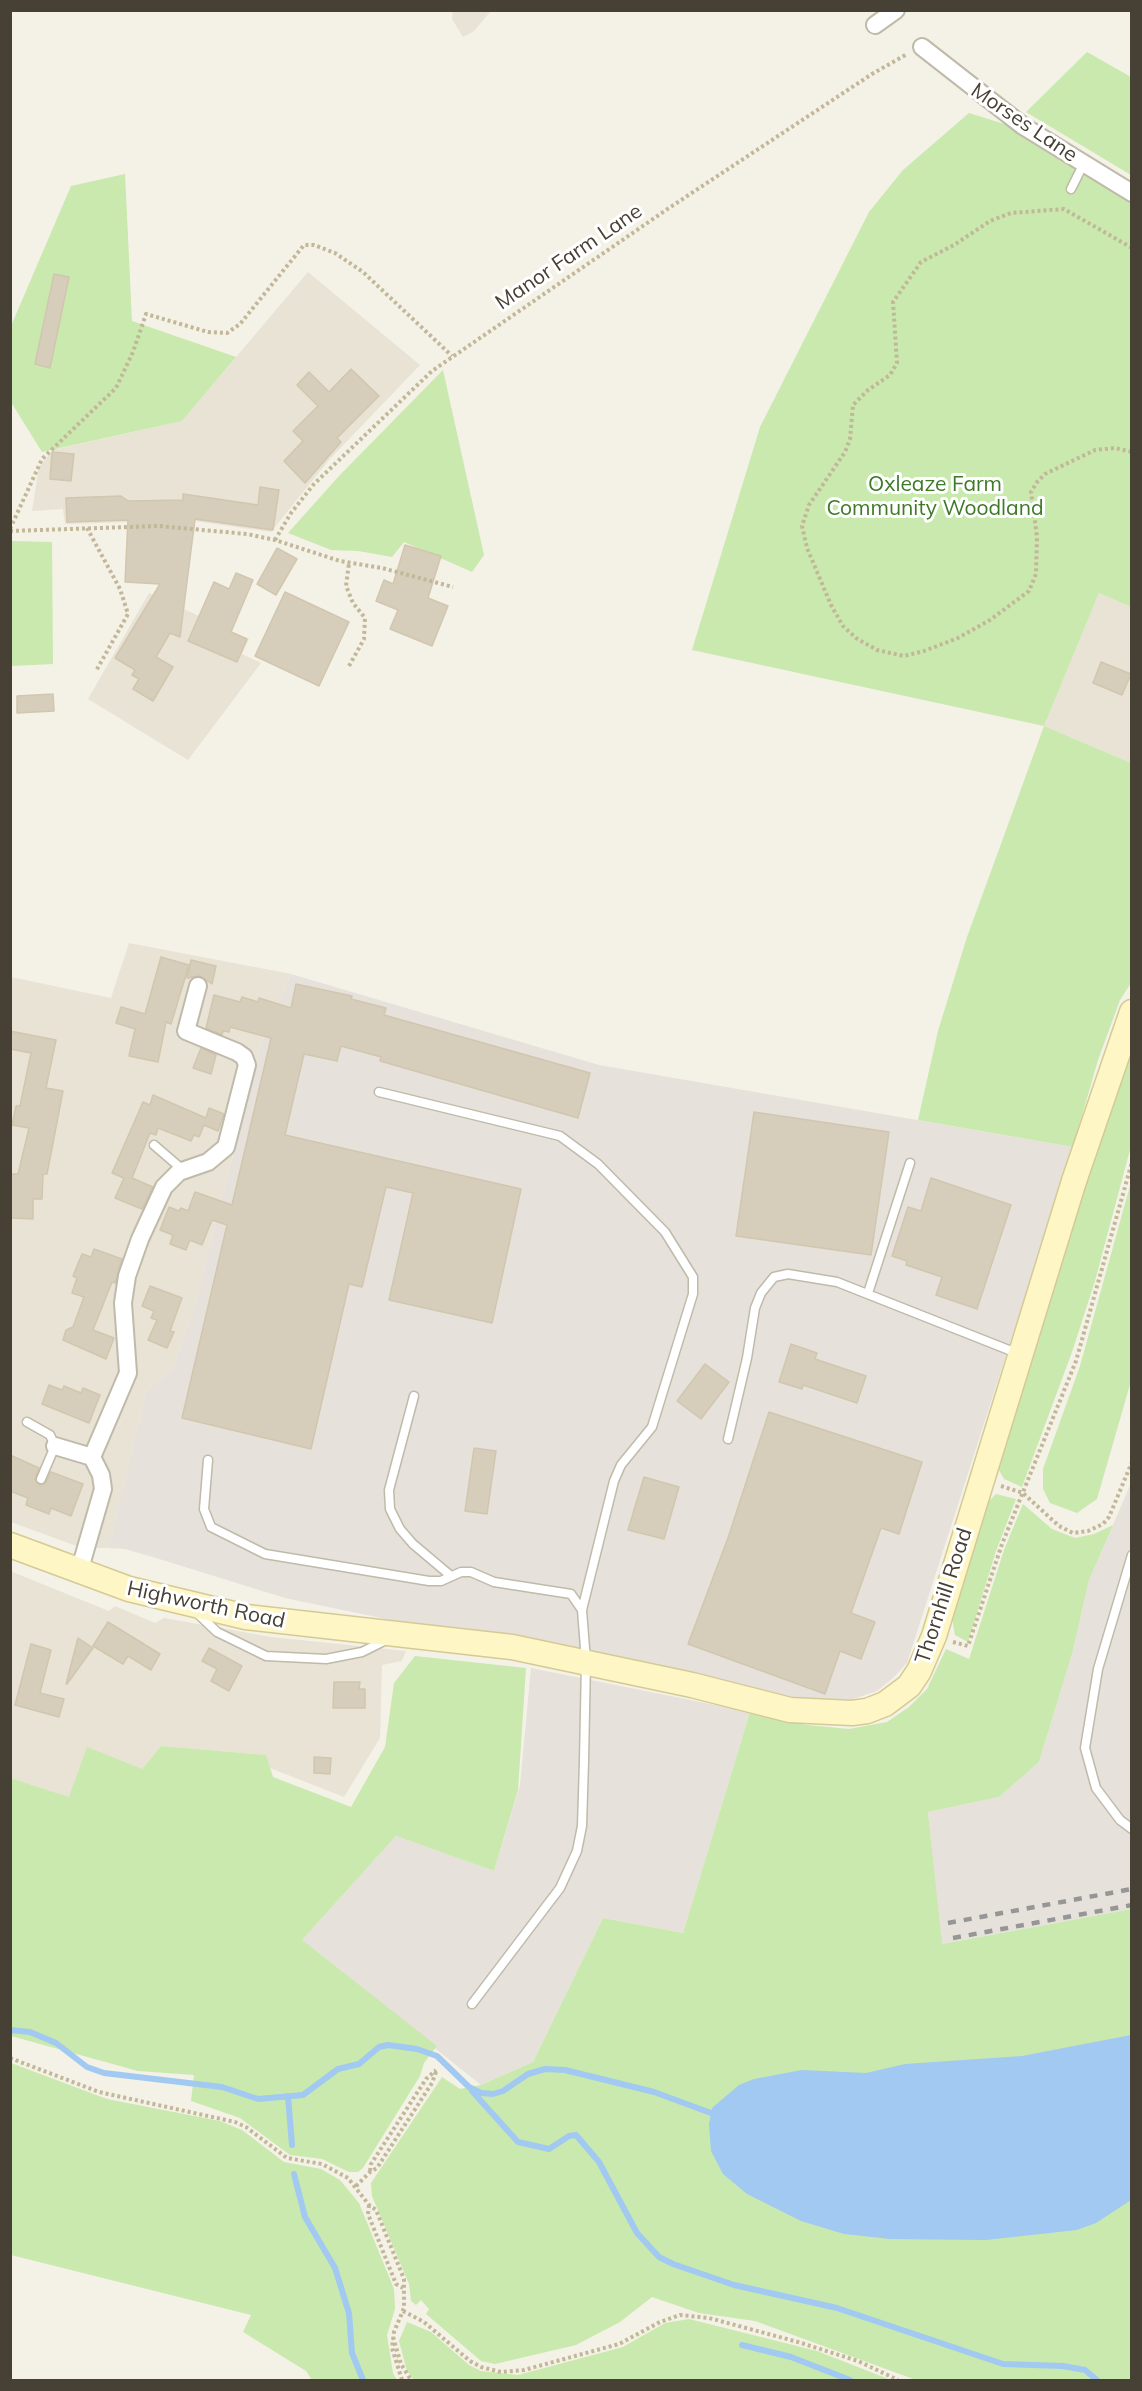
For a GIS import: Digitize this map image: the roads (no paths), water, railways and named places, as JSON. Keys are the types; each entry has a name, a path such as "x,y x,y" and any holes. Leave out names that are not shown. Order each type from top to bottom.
{"street":[{"name":"Morses Lane","path":"921,47 1023,126 1131,193"},
{"path":"92,1457 111,1418 128,1373 123,1303 127,1276 156,1201 171,1178 183,1170 208,1162 222,1153 233,1129 248,1065 244,1057 237,1052 186,1031 198,986"},
{"name":"Thornhill Road","path":"404,1633 512,1647 586,1661 790,1710 852,1713 867,1711 898,1696 920,1671 934,1635 1019,1354 1131,1012"},
{"path":"55,1446 92,1457 101,1475 103,1489 79,1572"},
{"name":"Highworth Road","path":"10,1545 79,1572 190,1605 284,1623 404,1633"}],"lane":[{"path":"1071,189 1084,163"},
{"path":"379,1092 560,1136 598,1164 665,1232 693,1277 693,1294 652,1427 621,1465 614,1481 582,1610 586,1661 582,1826 577,1851 560,1888 472,2004"},
{"path":"154,1145 183,1170"},
{"path":"868,1293 910,1163"},
{"path":"728,1439 747,1358 752,1320 761,1293 774,1277 788,1274 837,1282 1019,1354"},
{"path":"414,1396 389,1490 390,1509 406,1537 451,1576"},
{"path":"27,1422 50,1435 55,1446 41,1479"},
{"path":"208,1460 204,1509 211,1527 265,1554 308,1563 429,1581 441,1581 451,1576 471,1572 494,1582 571,1594 582,1610"},
{"path":"1131,1555 1098,1669 1085,1748 1096,1788 1120,1820 1131,1829"},
{"path":"190,1605 212,1628 231,1641 266,1656 286,1659 344,1656 362,1652 404,1633"}],"water":[{"path":"1131,2035 1131,2200 1096,2223 1077,2230 986,2240 890,2239 844,2234 801,2221 747,2194 723,2174 711,2151 709,2124 712,2108 739,2085 754,2079 802,2070 866,2073 905,2064 1022,2056"}],"waterway":[{"path":"10,2030 30,2032 56,2043 87,2067 104,2073 222,2087 258,2099 303,2095 338,2069 359,2064 379,2047 388,2045 417,2049 437,2056 469,2087 481,2093 493,2094 503,2091 528,2074 545,2069 565,2070 654,2092 711,2113"},
{"path":"472,2091 518,2142 549,2149 569,2136 576,2135 599,2162 637,2233 659,2257 673,2264 734,2285 837,2308 1003,2364 1063,2366 1085,2370 1097,2380"},
{"path":"288,2096 292,2145"},
{"path":"294,2174 305,2217 335,2268 349,2313 352,2353 363,2380"},
{"path":"742,2345 791,2357 850,2380"}],"railway":[{"path":"948,1923 1132,1889"},
{"path":"953,1938 1132,1905"}],"park label":[{"name":"Oxleaze Farm Community Woodland","path":"935,497"}]}
